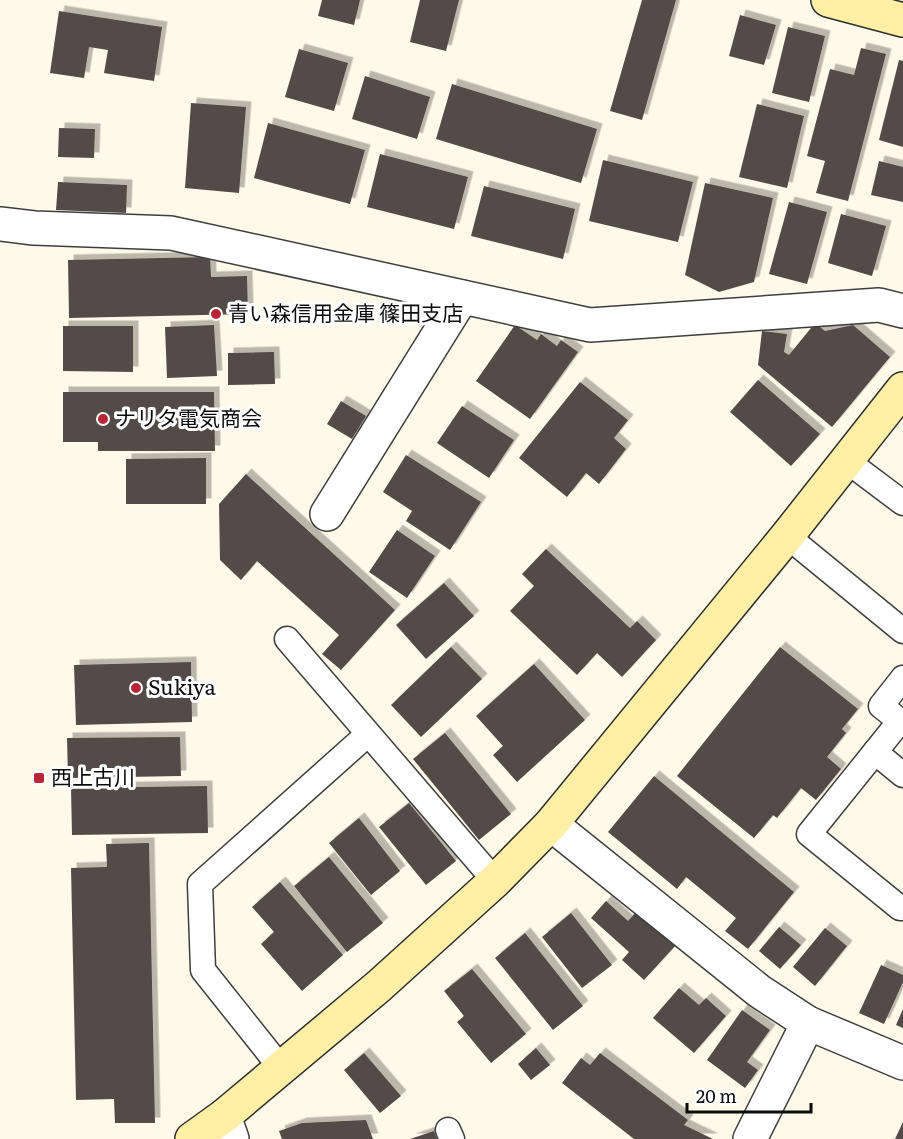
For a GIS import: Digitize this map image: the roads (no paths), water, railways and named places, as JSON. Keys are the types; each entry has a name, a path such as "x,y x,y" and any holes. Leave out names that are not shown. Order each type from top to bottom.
{"street":[{"path":"828,0 903,20"},
{"path":"0,224 34,228 171,233 590,325 879,305 903,311"},
{"path":"327,514 462,297"},
{"path":"192,1139 228,1128 281,1068 380,986 495,881 551,824 900,399"},
{"path":"551,824 759,991 808,1023 903,1063"},
{"path":"750,1139 808,1023"}],"lane":[{"path":"847,461 903,503"},
{"path":"787,536 903,631"},
{"path":"286,639 495,881"},
{"path":"900,908 809,834 900,721 881,706 903,678"},
{"path":"281,1068 203,970 200,884 368,734"},
{"path":"875,752 903,775"}],"place":[{"name":"青い森信用金庫 篠田支店","path":"216,314"},
{"name":"ナリタ電気商会","path":"103,419"},
{"name":"Sukiya","path":"136,688"},
{"name":"西上古川","path":"39,778"}]}
